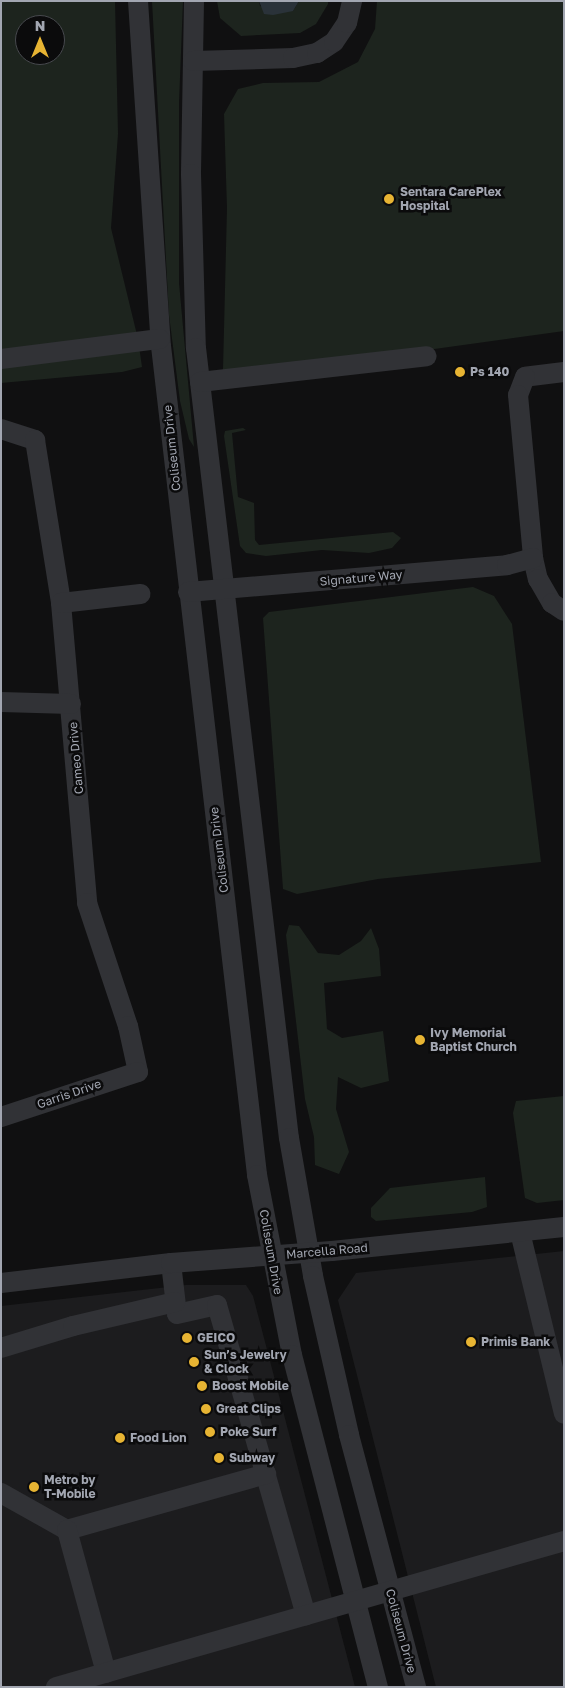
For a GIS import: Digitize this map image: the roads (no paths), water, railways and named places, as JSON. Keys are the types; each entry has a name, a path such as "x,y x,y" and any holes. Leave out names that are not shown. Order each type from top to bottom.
{"street":[{"name":"Coliseum Drive","path":"138,1 160,339 246,1087 271,1256 292,1355 378,1687"},
{"name":"Coliseum Drive","path":"194,1 192,174 196,348 278,1056 308,1253 349,1435 416,1687"},
{"path":"193,61 293,58 317,53 334,42 347,23 352,1"},
{"path":"1,359 160,339"},
{"path":"200,382 427,356"},
{"path":"564,372 525,377 518,395 533,558 538,579 552,603 564,611"},
{"name":"Cameo Drive","path":"1,429 35,440 62,603 87,903 128,1026 138,1072"},
{"name":"Signature Way","path":"188,592 507,565 533,558"},
{"path":"62,603 140,594"},
{"path":"1,702 71,704"},
{"name":"Garris Drive","path":"1,1117 138,1072"},
{"name":"Marcella Road","path":"1,1283 171,1263 308,1253 564,1226"},
{"path":"520,1232 564,1414"},
{"path":"171,1263 177,1314 217,1305 306,1615"},
{"path":"1,1348 72,1326 175,1302"},
{"path":"67,1530 266,1474"},
{"path":"1,1493 67,1530 111,1677"},
{"path":"56,1687 111,1677 306,1615 564,1541"}],"place":[{"name":"Sentara CarePlex Hospital","path":"389,199"},
{"name":"Ps 140","path":"460,372"},
{"name":"Ivy Memorial Baptist Church","path":"420,1040"},
{"name":"GEICO","path":"187,1338"},
{"name":"Primis Bank","path":"471,1342"},
{"name":"Sun’s Jewelry & Clock","path":"194,1362"},
{"name":"Boost Mobile","path":"202,1386"},
{"name":"Great Clips","path":"206,1409"},
{"name":"Poke Surf","path":"210,1432"},
{"name":"Food Lion","path":"120,1438"},
{"name":"Subway","path":"219,1458"},
{"name":"Metro by T-Mobile","path":"34,1487"}]}
